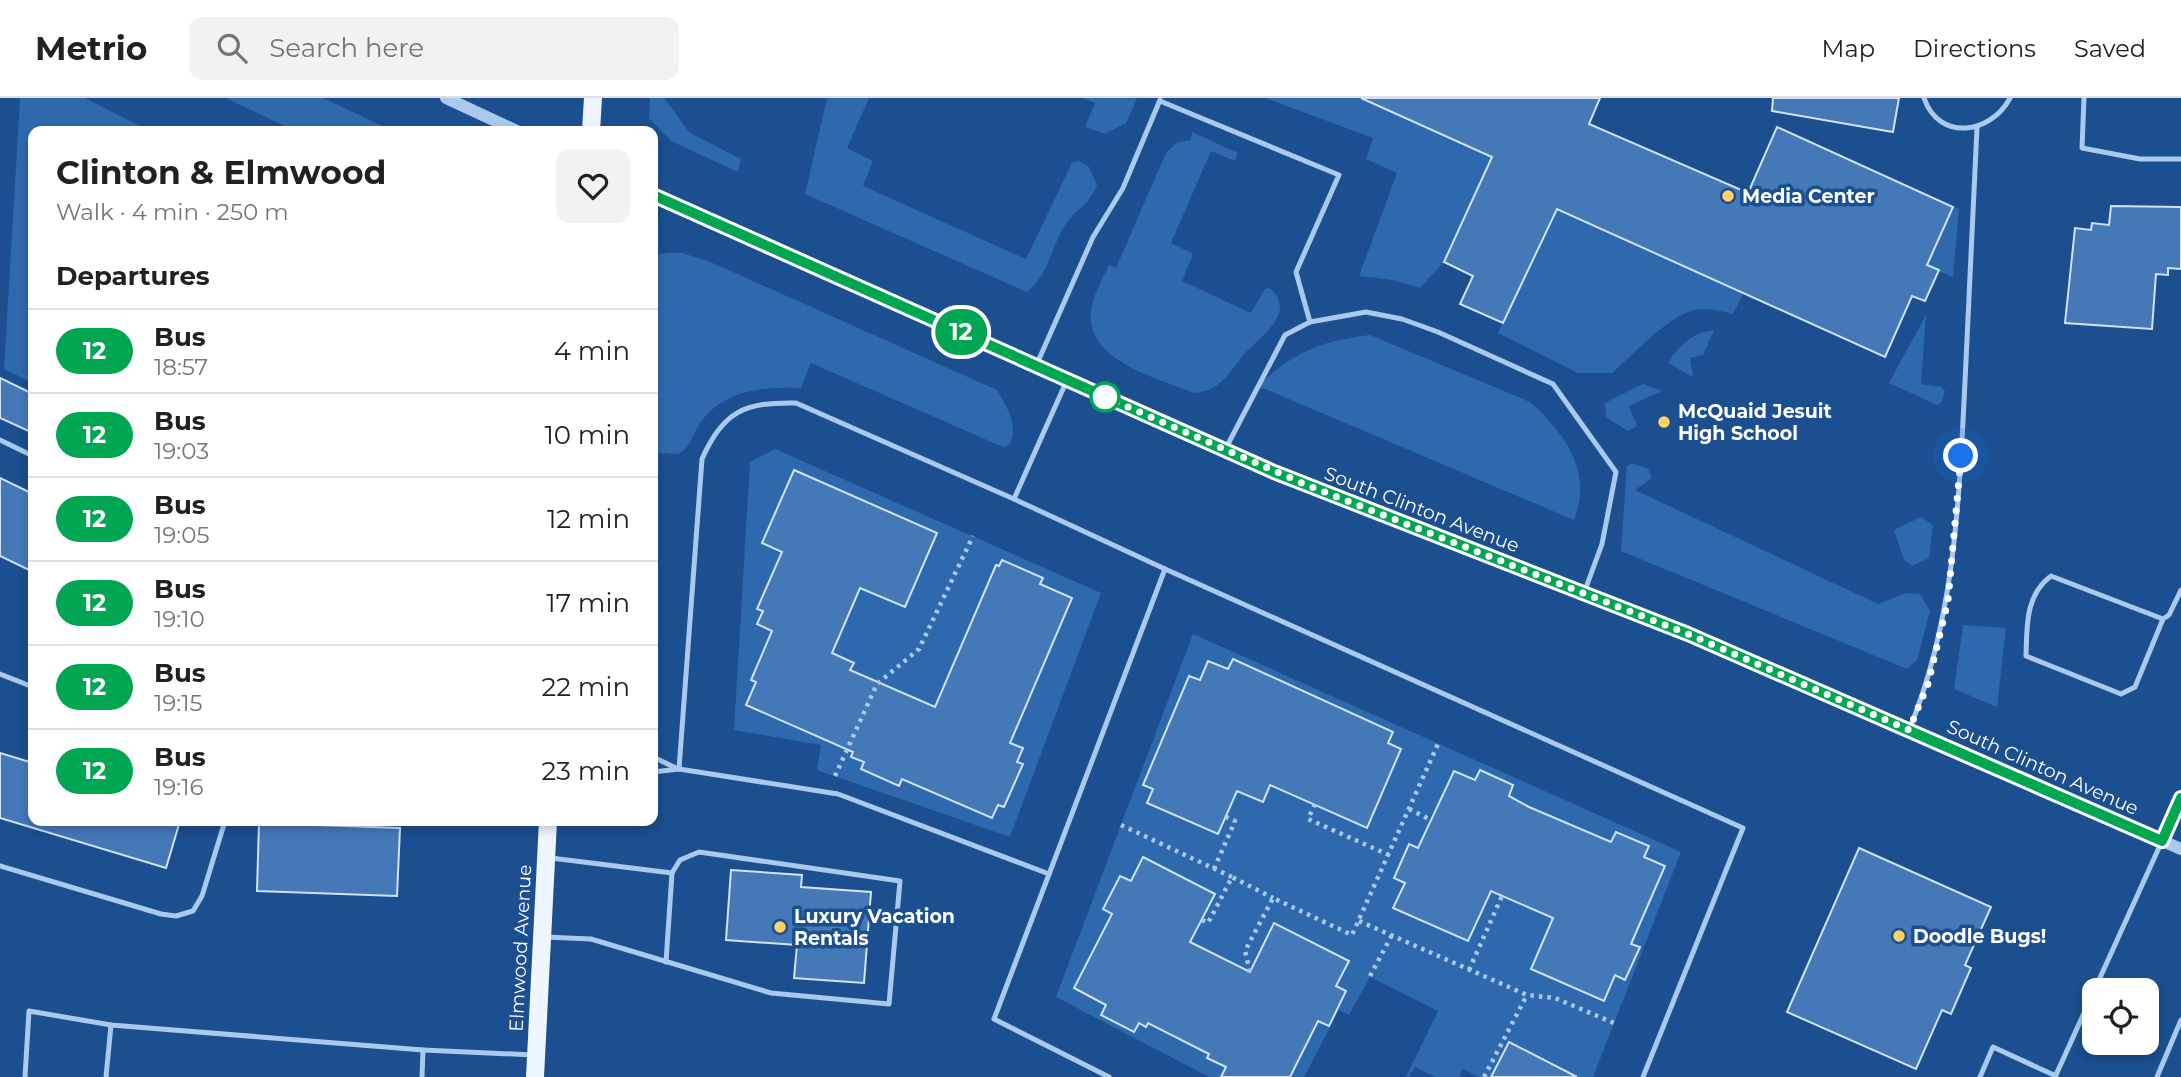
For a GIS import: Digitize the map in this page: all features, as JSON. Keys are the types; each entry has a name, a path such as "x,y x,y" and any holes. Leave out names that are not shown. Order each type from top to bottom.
{"main road":[{"path":"591,126 593,98"},
{"name":"Elmwood Avenue","path":"535,1077 548,826"}],"street":[{"path":"446,98 506,126"},
{"name":"South Clinton Avenue","path":"658,197 1225,450 1720,647 2181,849"},
{"path":"2162,841 2181,799"}],"lane":[{"path":"1924,98 1935,116 1962,129 1977,128 2002,112 2010,98"},
{"path":"2084,98 2082,148 2140,159 2181,159"},
{"path":"1036,366 1093,237 1123,188 1161,99 1339,175 1296,272 1310,322"},
{"path":"1909,730 1928,684 1948,601 1962,435 1977,128"},
{"path":"1225,450 1285,335 1310,322 1337,315 1366,312 1402,319 1553,384 1616,472 1602,544 1584,593"},
{"path":"1014,499 1067,380"},
{"path":"679,769 702,459 714,432 736,412 763,402 796,403 1743,828 1643,1077"},
{"path":"0,440 28,454"},
{"path":"1109,1077 994,1019 1165,569"},
{"path":"2163,619 2051,576 2043,581 2028,610 2026,656 2121,694 2127,693 2135,687 2163,619 2169,615 2181,590"},
{"path":"0,674 28,685"},
{"path":"658,759 679,769"},
{"path":"658,771 679,769 838,794 1049,874"},
{"path":"0,866 161,914 176,916 193,911 202,896 223,826"},
{"path":"1980,1077 1993,1048 2056,1077 2162,841"},
{"path":"542,937 590,939 666,962 771,993 889,1004 900,881 699,852 680,860 672,873 666,962"},
{"path":"546,858 672,873"},
{"path":"25,1077 29,1011 111,1025 423,1050 536,1055"},
{"path":"2157,1077 2181,1020"},
{"path":"106,1077 111,1025"},
{"path":"422,1077 423,1050"}],"path":[{"path":"835,776 877,684 919,649 973,536"},
{"path":"1121,825 1353,935 1438,744"},
{"path":"1315,804 1308,819 1389,855"},
{"path":"1409,809 1429,819"},
{"path":"1214,869 1235,821 1226,817"},
{"path":"1202,920 1208,923 1232,877"},
{"path":"1469,970 1502,895"},
{"path":"1250,972 1245,951 1273,898"},
{"path":"1359,921 1527,996 1555,998 1614,1023"},
{"path":"1370,976 1392,936"},
{"path":"1484,1077 1527,996"}],"shaded area":[{"path":"20,98 85,98 140,126 28,126 28,381 4,369"},
{"path":"226,98 323,98 382,126 285,126"},
{"path":"650,98 664,98 690,133 741,159 738,172 671,141 649,118"},
{"path":"827,98 869,98 847,148 873,161 863,186 1026,259 1072,163 1078,161 1089,167 1097,185 1091,197 1066,224 1045,269 1027,292 805,194"},
{"path":"1083,98 1137,98 1126,123 1105,134 1085,127 1095,103"},
{"path":"1265,98 1361,98 1492,157 1444,262 1420,288 1393,280 1359,276 1397,173 1366,159 1373,138"},
{"path":"1192,132 1238,153 1235,161 1211,151 1171,243 1193,254 1182,281 1251,313 1265,289 1270,288 1280,305 1275,322 1226,378 1213,388 1194,393 1144,374 1112,355 1100,343 1092,328 1091,311 1109,265 1116,268 1166,153 1178,142 1191,140"},
{"path":"1540,201 1743,294 1733,314 1705,309 1685,313 1663,327 1612,373 1578,373 1498,333 1541,241"},
{"path":"1953,207 1959,208 1953,278 1927,265"},
{"path":"682,253 708,261 997,390 1012,423 1009,445 1003,447 811,363 801,388 761,389 724,401 704,418 683,451 678,454 658,453 658,255"},
{"path":"1926,315 1921,384 1941,387 1945,391 1942,402 1937,405 1889,383"},
{"path":"1714,330 1703,355 1690,358 1693,377 1668,363 1687,341"},
{"path":"1370,335 1530,402 1564,440 1578,470 1579,502 1574,520 1258,386 1284,364 1310,350 1337,341"},
{"path":"1643,384 1662,391 1629,406 1637,426 1628,431 1606,417 1605,403"},
{"path":"775,449 1101,593 1010,837 817,770 821,745 734,730 750,462","holes":["794,470 936,533 860,588 832,653 853,663 821,738 746,704 756,682 751,680 772,631 757,624 763,611 757,608 776,565 787,554 762,543","1002,560 1042,578 1040,584 1072,598 1017,728 1003,740 1022,748 1017,762 1022,764 1004,807 998,805 992,818 902,779 899,786 861,769 883,685 935,707 996,565 999,566"]},
{"path":"1632,463 1648,469 1652,478 1635,490 1878,604 1906,593 1920,594 1930,611 1917,660 1907,669 1621,551 1627,466"},
{"path":"1921,517 1933,525 1929,558 1912,566 1904,560 1894,530"},
{"path":"1963,625 2006,628 1997,707 1954,689"},
{"path":"1193,634 1681,852 1593,1077 1577,1077 1509,1042 1491,1077 1478,1077 1463,1069 1459,1077 1435,1077 1415,1067 1409,1077 1406,1077 1438,1011 1370,977 1349,1015 1339,1010 1304,1077 1290,1077 1318,1021 1329,1026 1346,992 1336,986 1348,961 1274,924 1250,972 1190,942 1214,894 1143,858 1131,881 1120,876 1103,909 1112,914 1074,988 1106,1005 1101,1016 1134,1032 1140,1023 1146,1027 1152,1014 1163,1029 1178,1040 1196,1045 1214,1045 1207,1058 1226,1067 1221,1077 1209,1077 1056,997","holes":["1233,660 1393,732 1388,743 1401,749 1367,827 1270,785 1263,802 1237,791 1218,834 1144,785 1189,676 1200,680 1209,661 1228,669","1480,770 1513,785 1509,796 1529,806 1525,817 1586,845 1592,833 1611,842 1616,832 1649,846 1644,857 1665,866 1631,944 1639,947 1624,979 1615,975 1604,1001 1531,969 1553,918 1491,890 1468,941 1394,907 1405,883 1395,878 1421,849 1432,813 1435,814 1475,780"]}],"building":[{"path":"1361,98 1600,98 1589,124 1748,193 1777,127 1953,207 1927,265 1939,270 1925,301 1912,296 1885,357 1557,209 1503,323 1460,304 1473,276 1444,262 1492,157"},
{"path":"1773,98 1899,98 1893,132 1772,111"},
{"path":"2111,206 2181,207 2181,269 2168,268 2168,275 2156,274 2152,329 2065,323 2075,228 2091,230 2092,223 2109,225"},
{"path":"0,378 28,392 28,431 0,418"},
{"path":"794,470 937,533 905,607 860,588 832,653 854,663 850,670 935,707 996,565 999,566 1002,560 1043,578 1040,584 1072,598 1010,743 1023,748 1017,762 1023,764 1004,807 998,805 992,818 902,779 899,786 861,769 864,762 851,757 853,752 746,705 756,682 751,680 772,631 757,624 763,611 757,609 782,552 762,543"},
{"path":"0,478 28,492 28,570 0,556"},
{"path":"1233,659 1393,732 1388,743 1401,749 1367,828 1270,785 1263,802 1237,791 1218,834 1147,803 1153,789 1143,785 1189,676 1200,680 1208,661 1228,669"},
{"path":"0,753 28,761 28,826 179,826 166,868 0,818"},
{"path":"1480,770 1513,785 1509,796 1529,807 1611,842 1616,832 1649,846 1644,857 1665,866 1631,944 1640,947 1625,980 1615,975 1604,1001 1531,969 1553,918 1491,891 1468,941 1393,908 1405,883 1394,878 1409,844 1418,848 1454,771 1475,780"},
{"path":"259,826 400,828 397,896 257,891"},
{"name":"Doodle Bugs!","path":"1859,848 1991,907 1965,965 1971,968 1951,1014 1942,1010 1916,1069 1787,1012"},
{"path":"1143,857 1215,894 1190,942 1250,972 1274,923 1349,961 1336,986 1346,991 1329,1026 1318,1021 1290,1077 1221,1077 1226,1067 1207,1058 1209,1054 1148,1023 1146,1027 1139,1023 1134,1032 1101,1015 1106,1005 1074,988 1112,914 1103,909 1120,876 1131,881"},
{"path":"731,870 802,875 801,887 871,892 864,983 794,978 797,945 726,940"},
{"path":"1509,1042 1577,1077 1491,1077"}],"bus line":[{"name":"12","path":"658,197 1274,472 1741,656 2162,841 2181,798"}],"place":[{"name":"Media Center","path":"1728,196"},
{"name":"McQuaid Jesuit High School","path":"1664,422"},
{"name":"Luxury Vacation Rentals","path":"780,927"},
{"name":"Doodle Bugs!","path":"1899,936"}],"route":[{"path":"1105,397 1309,486 1688,634 1909,730 1928,684 1948,601 1961,456"}]}
